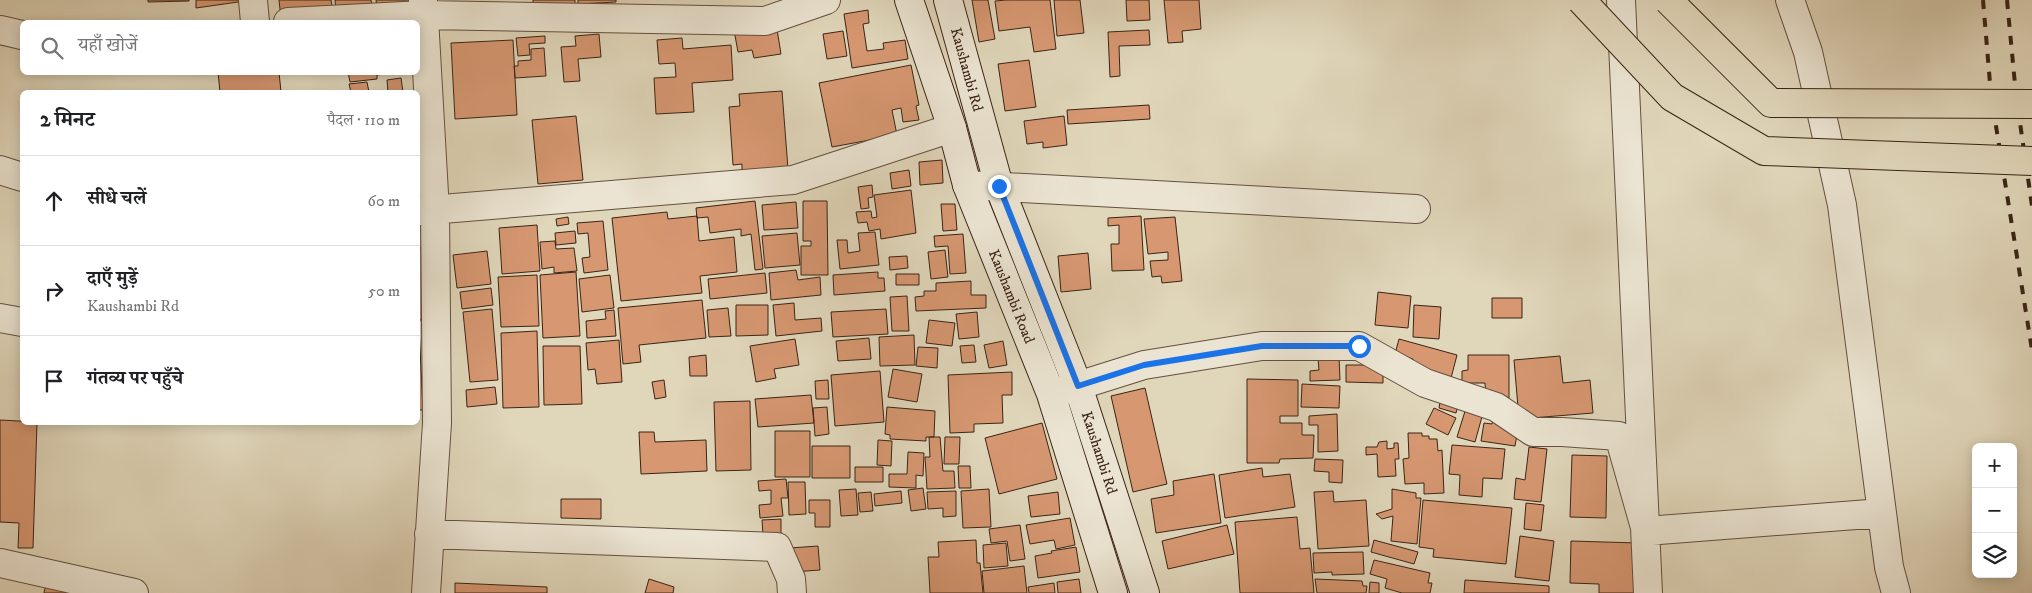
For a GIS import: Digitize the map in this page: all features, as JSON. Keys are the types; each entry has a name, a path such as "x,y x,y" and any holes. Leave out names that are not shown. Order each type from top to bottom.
{"main road":[{"path":"1581,0 1672,98 1764,151 2032,161"},
{"path":"1668,0 1772,103 2032,104"}],"street":[{"path":"253,0 255,20"},
{"path":"307,20 424,8 764,10 826,0"},
{"name":"Kaushambi Road","path":"909,0 952,128 967,184 1051,394 1113,593"},
{"name":"Kaushambi Rd","path":"948,0 999,186 1078,386 1145,593"},
{"path":"1621,0 1648,593"},
{"path":"1790,0 1808,52 1842,205 1889,567 1896,593"},
{"path":"424,8 429,534 426,593"},
{"path":"0,30 20,35"},
{"path":"426,211 793,180 952,128"},
{"path":"0,170 20,175"},
{"path":"967,184 1416,209"},
{"path":"0,318 20,322"},
{"path":"1051,394 1144,365 1262,346 1359,346 1424,383 1496,407 1533,432 1619,436 1646,531"},
{"path":"1646,531 1882,513"},
{"path":"429,534 778,547 791,579 792,593"},
{"path":"0,564 134,593"}],"building":[{"path":"148,0 189,0 189,1 148,2"},
{"path":"196,0 245,0 245,1 196,8"},
{"path":"279,0 331,0 333,11 281,18"},
{"path":"335,0 371,0 372,6 336,10"},
{"path":"376,0 414,0 378,16"},
{"path":"533,0 575,0 575,6 533,9"},
{"path":"578,0 616,0 616,2 578,4"},
{"path":"972,0 988,0 995,39 979,42"},
{"path":"1050,0 1056,49 1034,52 1030,27 999,31 995,1"},
{"path":"1054,0 1080,0 1084,33 1057,36"},
{"path":"1126,0 1149,0 1150,20 1127,21"},
{"path":"1164,0 1199,0 1201,29 1182,31 1183,42 1168,43"},
{"path":"868,10 869,23 863,24 867,51 884,49 883,43 905,40 908,59 852,68 844,14"},
{"path":"776,23 781,54 754,58 752,50 738,52 734,30"},
{"path":"1149,30 1150,45 1119,46 1120,76 1110,77 1108,32"},
{"path":"843,31 847,56 827,59 823,34"},
{"path":"599,34 601,57 578,59 580,81 564,82 561,47 576,46 575,36"},
{"path":"545,36 545,43 529,44 530,55 518,56 516,38"},
{"path":"682,38 683,49 731,45 733,80 692,83 694,112 656,114 654,78 676,77 675,63 659,64 657,40"},
{"path":"513,40 517,115 455,119 451,43"},
{"path":"544,48 546,76 515,78 514,66 518,66 518,61 531,60 531,49"},
{"path":"1029,60 1036,107 1005,111 998,64"},
{"path":"911,65 919,105 916,106 919,120 903,122 901,108 892,110 897,135 832,147 819,83"},
{"path":"218,75 279,75 281,90 220,90"},
{"path":"349,75 377,75 377,79 350,82"},
{"path":"401,78 403,90 388,90 387,80"},
{"path":"367,82 369,90 350,90 349,84"},
{"path":"782,91 788,169 742,172 742,164 733,165 729,107 740,106 739,94"},
{"path":"1149,105 1150,119 1068,124 1067,110"},
{"path":"576,116 583,180 538,184 532,120"},
{"path":"1064,116 1067,145 1043,148 1043,142 1027,144 1024,121"},
{"path":"942,160 943,183 920,185 919,162"},
{"path":"909,170 911,186 892,189 890,173"},
{"path":"872,185 873,197 868,198 869,208 861,209 858,187"},
{"path":"911,190 916,233 881,239 880,229 869,231 867,222 858,223 856,212 871,211 872,218 877,217 874,195"},
{"path":"755,201 763,269 755,270 751,234 741,236 741,229 710,233 708,217 697,218 696,208"},
{"path":"803,201 827,201 828,275 801,275 801,246 811,246 811,241 803,241"},
{"path":"796,202 798,228 764,230 762,205"},
{"path":"941,204 955,204 957,230 943,231"},
{"path":"667,212 668,219 697,216 699,241 734,237 737,272 700,276 702,293 621,301 612,218"},
{"path":"1141,216 1144,270 1112,271 1111,244 1119,244 1119,225 1108,226 1108,218"},
{"path":"568,217 569,224 557,226 556,219"},
{"path":"1175,217 1182,281 1162,283 1161,276 1152,277 1150,261 1168,260 1168,252 1148,254 1144,219"},
{"path":"603,221 608,270 584,273 582,258 590,257 588,233 578,234 577,223"},
{"path":"537,225 540,271 502,274 499,228"},
{"path":"575,231 576,243 556,245 555,233"},
{"path":"875,232 879,265 840,269 837,240 847,240 848,253 860,251 858,233"},
{"path":"797,233 800,265 765,268 762,236"},
{"path":"963,234 966,273 950,274 948,246 935,247 934,236"},
{"path":"555,241 556,249 574,248 577,271 554,273 554,267 542,269 540,242"},
{"path":"420,248 427,248 429,320 420,320"},
{"path":"945,250 948,277 931,279 928,252"},
{"path":"487,251 491,284 457,288 453,255"},
{"path":"1088,253 1091,289 1061,292 1058,256"},
{"path":"907,256 908,268 890,270 889,257"},
{"path":"796,270 798,280 820,277 821,295 771,300 769,273"},
{"path":"576,272 580,336 543,338 540,275"},
{"path":"878,272 878,278 884,278 885,291 834,295 833,275"},
{"path":"765,273 767,293 710,299 708,279"},
{"path":"896,274 919,274 919,285 896,285"},
{"path":"537,275 539,326 501,327 498,277"},
{"path":"610,275 614,308 582,312 579,279"},
{"path":"971,281 971,295 986,295 986,308 916,311 915,297 924,296 924,291 936,291 936,283"},
{"path":"491,288 493,305 462,309 460,292"},
{"path":"1378,292 1411,296 1408,328 1375,325"},
{"path":"907,296 909,331 892,331 890,297"},
{"path":"1492,298 1522,298 1522,318 1492,318"},
{"path":"702,300 706,338 639,345 641,362 623,364 618,308"},
{"path":"794,303 795,320 821,318 822,331 776,336 773,305"},
{"path":"736,305 768,305 768,335 736,336"},
{"path":"1414,305 1441,307 1439,339 1413,337"},
{"path":"728,308 731,336 709,337 707,310"},
{"path":"492,309 498,380 470,382 463,312"},
{"path":"886,309 888,334 833,337 831,312"},
{"path":"614,310 616,336 587,338 586,321 606,319 605,311"},
{"path":"977,312 979,337 959,339 956,314"},
{"path":"929,320 955,323 952,346 926,343"},
{"path":"537,331 539,407 503,408 501,333"},
{"path":"914,335 915,365 880,366 879,337"},
{"path":"869,338 871,359 838,361 836,341"},
{"path":"795,339 799,365 774,369 776,378 756,382 750,346"},
{"path":"1399,339 1457,355 1450,382 1410,371 1413,359 1395,354"},
{"path":"619,340 622,382 597,384 595,369 588,370 586,343"},
{"path":"1003,341 1007,365 989,368 984,345"},
{"path":"974,345 976,362 962,363 960,346"},
{"path":"543,346 580,346 582,404 544,405"},
{"path":"918,347 938,348 937,368 916,366"},
{"path":"420,348 423,410 420,410"},
{"path":"706,355 707,376 690,376 689,357"},
{"path":"1468,355 1509,355 1509,398 1486,399 1485,383 1462,383 1462,371 1468,370"},
{"path":"1560,356 1563,383 1590,380 1593,413 1519,419 1514,360"},
{"path":"1339,357 1340,380 1310,381 1310,371 1319,370 1318,358"},
{"path":"1346,365 1383,365 1383,383 1346,382"},
{"path":"893,369 922,374 917,402 888,397"},
{"path":"880,371 884,422 835,426 831,375"},
{"path":"1012,372 1012,395 1002,395 1003,423 974,424 974,432 950,433 948,375"},
{"path":"1247,379 1298,380 1298,416 1280,416 1280,423 1302,423 1302,435 1314,435 1313,458 1280,459 1279,463 1247,463"},
{"path":"664,380 666,397 655,399 652,382"},
{"path":"828,380 829,399 816,399 815,381"},
{"path":"1302,384 1340,386 1339,408 1301,407"},
{"path":"495,387 497,404 467,407 466,390"},
{"path":"1145,388 1167,484 1133,492 1111,396"},
{"path":"1428,388 1460,397 1456,413 1439,408 1440,402 1426,398"},
{"path":"811,395 814,423 758,427 755,399"},
{"path":"750,401 751,470 716,471 714,402"},
{"path":"827,407 829,434 815,436 813,408"},
{"path":"887,407 935,411 934,437 926,437 926,441 890,439 890,435 885,434"},
{"path":"1434,408 1456,418 1448,435 1426,424"},
{"path":"1466,408 1483,413 1475,442 1457,437"},
{"path":"1337,414 1338,451 1318,452 1318,425 1309,425 1309,416"},
{"path":"1494,416 1518,429 1515,446 1481,441 1484,423 1492,424"},
{"path":"0,420 20,421 20,425 37,425 33,548 18,548 19,523 0,522"},
{"path":"1042,423 1057,479 999,494 985,438"},
{"path":"775,431 810,431 810,477 775,477"},
{"path":"639,432 654,432 655,442 706,440 707,471 641,474"},
{"path":"1408,433 1422,433 1422,436 1429,436 1429,439 1437,439 1438,451 1442,450 1444,493 1424,494 1424,483 1405,484 1403,459 1409,458"},
{"path":"929,437 940,437 943,471 954,471 955,488 927,489 925,457 930,457"},
{"path":"945,437 960,437 959,464 944,464"},
{"path":"878,440 892,441 891,466 877,465"},
{"path":"1387,441 1387,449 1394,448 1394,443 1398,443 1399,459 1395,459 1396,476 1378,477 1377,454 1366,455 1366,447 1377,447 1379,442"},
{"path":"1452,445 1505,449 1502,479 1483,478 1482,497 1459,495 1460,475 1449,474"},
{"path":"812,446 850,446 850,478 812,478"},
{"path":"1529,447 1547,449 1541,502 1514,499 1516,478 1525,480"},
{"path":"908,452 924,453 923,476 916,475 916,488 889,487 889,474 907,474"},
{"path":"1572,455 1607,456 1606,518 1570,517"},
{"path":"1315,459 1343,460 1342,483 1329,482 1329,472 1314,471"},
{"path":"958,466 970,466 971,488 959,488"},
{"path":"855,467 883,467 883,482 855,482"},
{"path":"1262,468 1263,477 1290,474 1295,507 1225,518 1219,475"},
{"path":"1214,474 1221,523 1156,533 1151,499 1174,495 1173,481"},
{"path":"786,479 788,498 781,498 783,516 760,518 759,505 771,504 771,490 759,491 758,481"},
{"path":"788,482 805,482 806,514 789,515"},
{"path":"923,488 926,509 911,511 908,490"},
{"path":"856,489 858,515 841,516 839,490"},
{"path":"989,489 991,527 963,528 961,491"},
{"path":"1392,489 1416,493 1416,498 1421,498 1417,544 1391,541 1393,516 1382,519 1376,514 1392,509"},
{"path":"901,491 902,503 875,506 874,494"},
{"path":"956,491 956,516 943,517 943,508 928,509 927,492"},
{"path":"1333,491 1334,502 1366,500 1369,546 1318,549 1314,492"},
{"path":"871,492 873,511 860,512 858,493"},
{"path":"1058,492 1060,514 1031,517 1028,496"},
{"path":"561,499 601,499 601,519 561,518"},
{"path":"809,500 830,500 830,527 815,527 815,513 809,513"},
{"path":"1423,500 1512,508 1506,564 1433,557 1434,549 1419,547"},
{"path":"1526,503 1544,505 1541,531 1524,529"},
{"path":"1297,517 1300,549 1310,548 1314,593 1240,593 1235,522"},
{"path":"1070,518 1075,545 1056,549 1054,540 1030,544 1026,525"},
{"path":"781,519 781,535 763,535 762,520"},
{"path":"1020,525 1025,559 1010,561 1007,541 991,543 989,529"},
{"path":"1227,525 1234,554 1168,569 1162,541"},
{"path":"1520,536 1554,541 1549,581 1515,577"},
{"path":"976,540 977,563 980,563 983,593 930,593 928,557 939,557 938,542"},
{"path":"1374,540 1418,552 1414,564 1371,552"},
{"path":"1571,541 1638,543 1637,593 1599,593 1599,584 1570,583"},
{"path":"1006,543 1008,566 984,568 983,545"},
{"path":"818,546 820,570 792,572 790,548"},
{"path":"1076,547 1080,572 1038,578 1035,556"},
{"path":"1363,552 1364,574 1332,575 1332,572 1314,573 1313,553"},
{"path":"1374,560 1430,573 1428,583 1432,583 1430,593 1402,593 1385,588 1387,579 1370,574"},
{"path":"1024,566 1027,593 984,593 982,571"},
{"path":"47,579 87,593 44,593"},
{"path":"649,579 674,587 673,593 645,593"},
{"path":"1079,579 1081,593 1058,593 1057,582"},
{"path":"1315,579 1362,581 1363,586 1367,586 1366,593 1317,593"},
{"path":"1465,580 1549,586 1549,593 1464,593"},
{"path":"1370,582 1379,583 1379,593 1369,593"},
{"path":"455,583 547,587 547,593 455,593"},
{"path":"1054,583 1055,593 1029,593 1028,587"}],"railway":[{"path":"1983,0 1991,95 2032,350"},
{"path":"2007,0 2016,95 2032,206"}],"route":[{"path":"999,186 1078,386 1144,365 1262,346 1359,346"}]}
